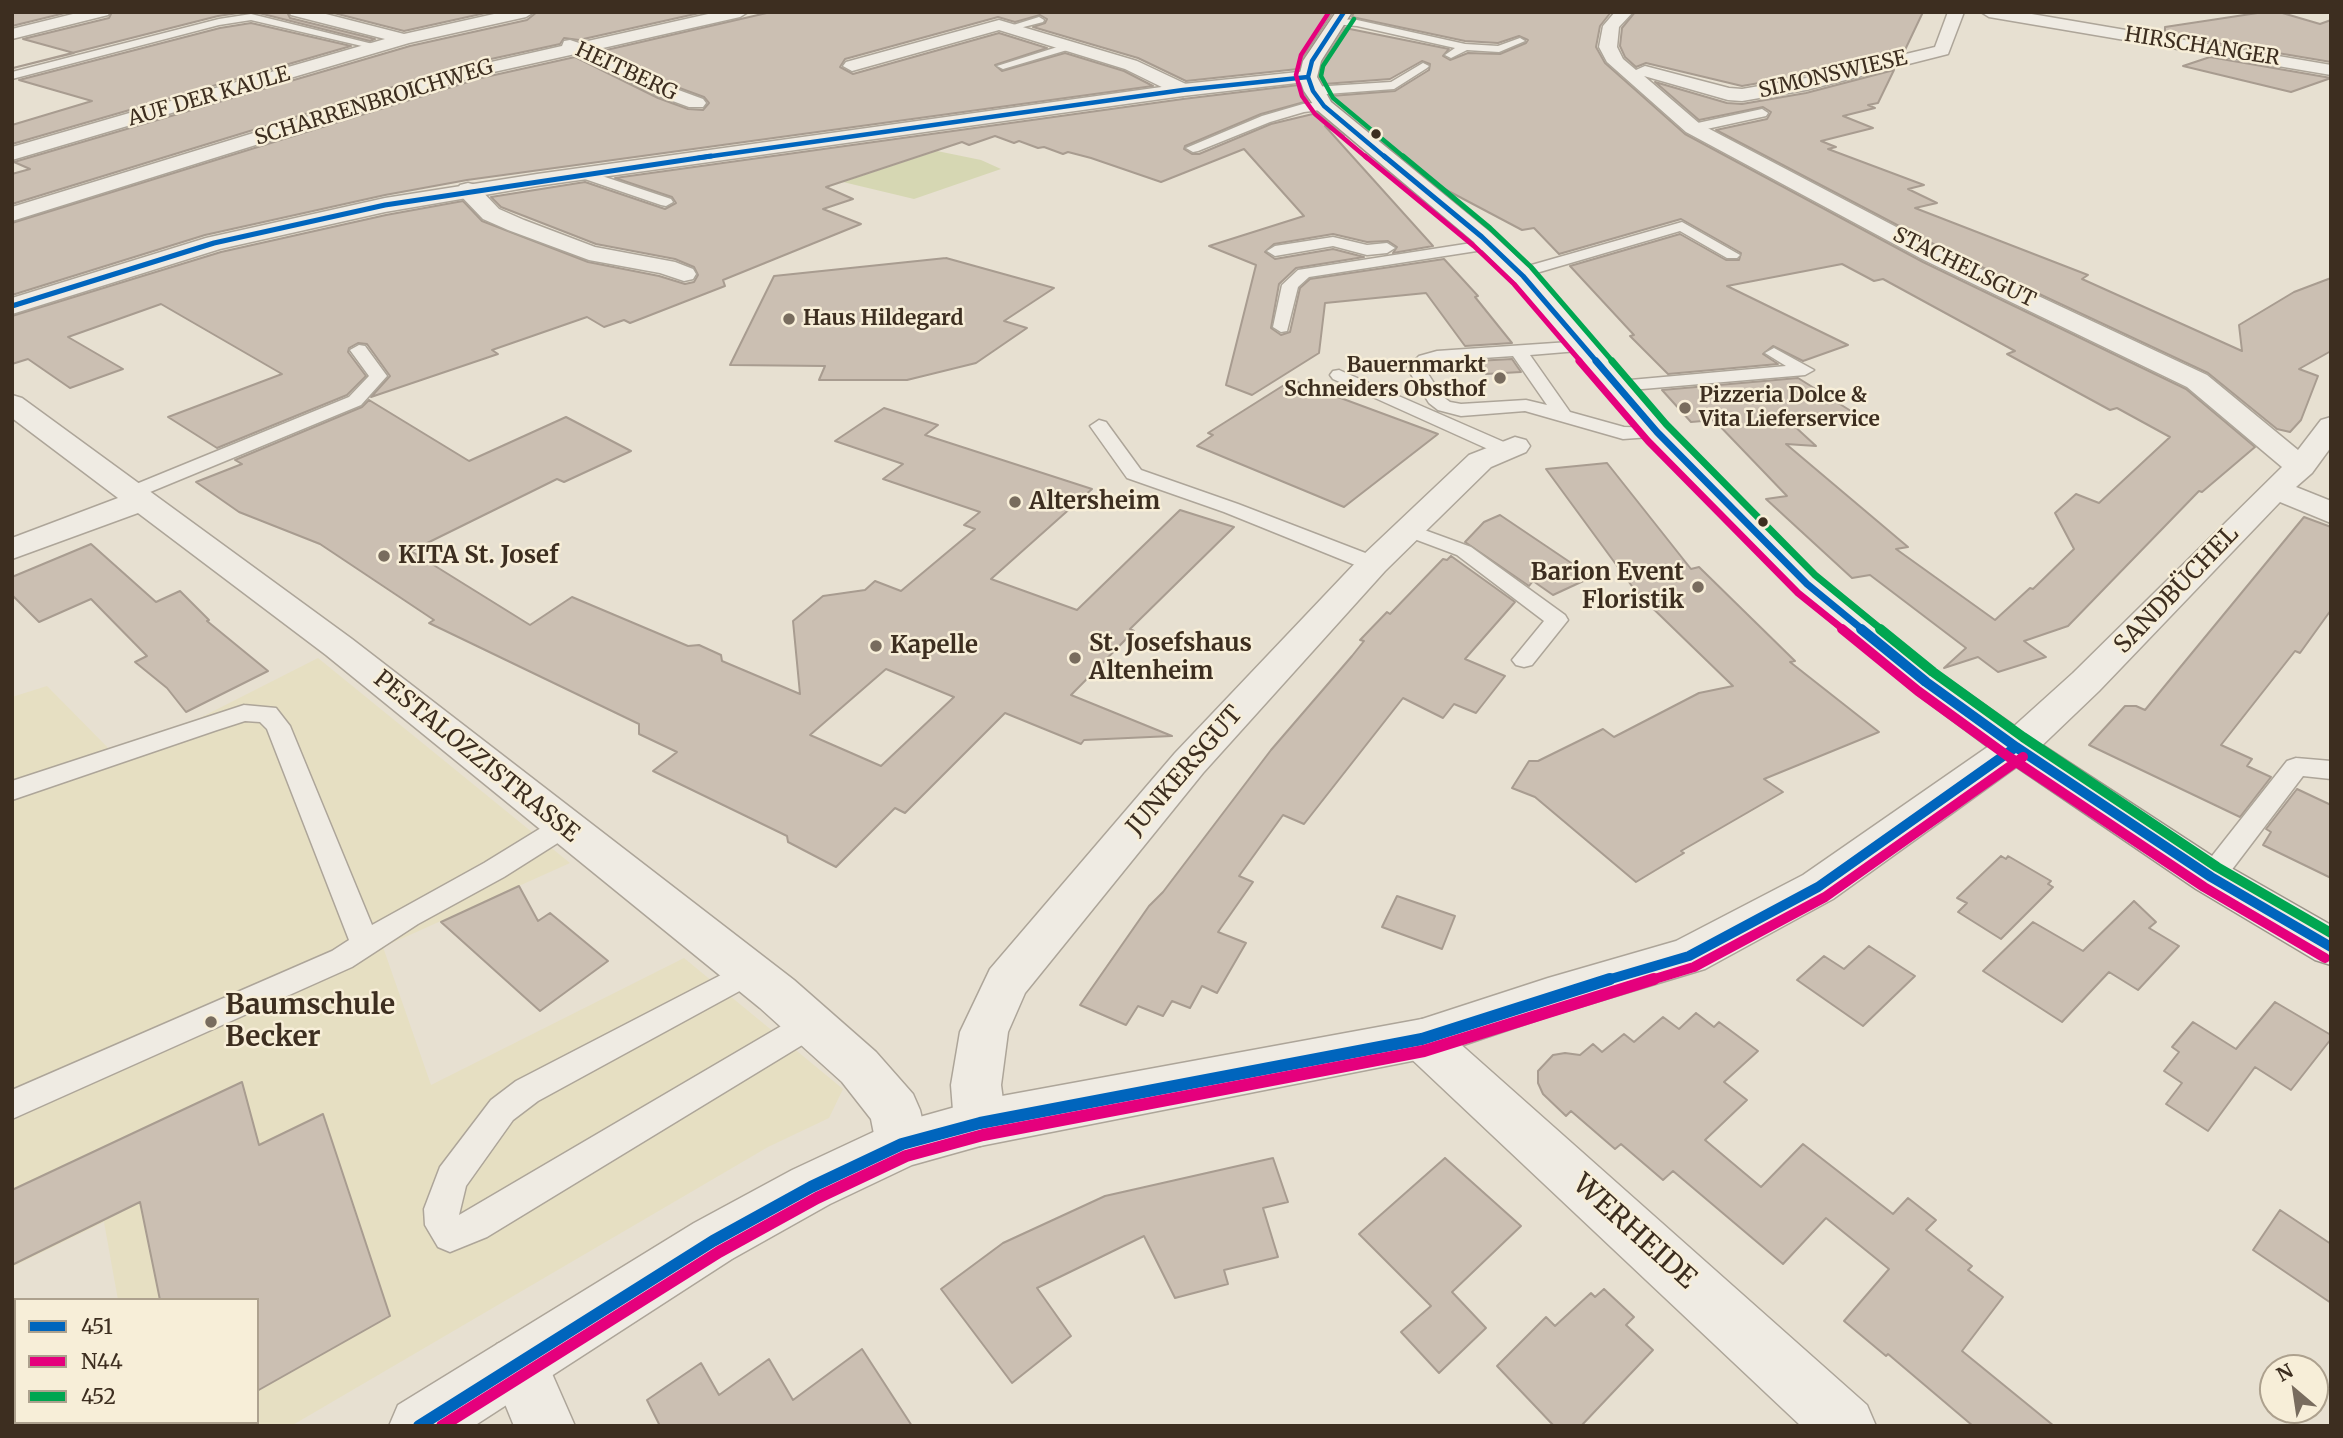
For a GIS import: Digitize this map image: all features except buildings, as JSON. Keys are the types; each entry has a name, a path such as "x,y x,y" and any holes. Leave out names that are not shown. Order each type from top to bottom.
{"street":[{"path":"12,34 102,12"},
{"name":"AUF DER KAULE","path":"297,12 405,39"},
{"name":"AUF DER KAULE","path":"17,150 405,39 526,12"},
{"name":"SCHARRENBROICHWEG","path":"12,214 475,71 740,12"},
{"path":"1625,12 1611,26 1608,47 1628,68"},
{"name":"SIMONSWIESE","path":"1628,68 1728,94 1742,95 1806,84 1942,50 1956,12"},
{"name":"HIRSCHANGER","path":"1989,12 2331,70"},
{"path":"1315,91 1312,61 1341,17"},
{"path":"472,23 512,32"},
{"path":"852,66 999,25 1149,72 1183,90"},
{"name":"HEITBERG","path":"538,38 578,47 666,92 696,103"},
{"name":"STACHELSGUT","path":"1628,68 1693,128 1932,255 2197,381 2301,467"},
{"path":"12,306 215,243 305,221 468,191 1183,90 1315,91 1520,273 1657,432 1807,584 1926,682 2016,747 2211,877 2331,947"},
{"path":"468,191 491,214 516,225 589,253 666,267 684,274"},
{"name":"PESTALOZZISTRASSE","path":"12,404 339,648 748,974 777,994 859,1067 895,1110 902,1144"},
{"name":"SANDBÜCHEL","path":"419,1426 713,1241 811,1187 902,1144 980,1123 1422,1039 1548,997 1689,956 1818,887 2016,747 2086,682 2275,489 2301,467 2331,426"},
{"name":"JUNKERSGUT","path":"980,1123 976,1085 984,1032 1007,982 1189,763 1373,564 1480,461 1510,448"},
{"path":"2275,489 2331,513"},
{"path":"12,549 135,497"},
{"name":"WERHEIDE","path":"1422,1039 1846,1426"},
{"path":"518,1365 545,1426"}],"lane":[{"path":"1341,17 1465,47 1499,49 1520,41"},
{"path":"12,76 238,18 266,19 379,47"},
{"path":"1012,27 1039,20"},
{"path":"1003,66 1070,46"},
{"path":"1447,58 1465,47"},
{"path":"1193,148 1266,119 1303,108 1315,91 1394,85 1423,66"},
{"path":"1693,128 1762,113"},
{"path":"584,174 666,202"},
{"path":"1520,273 1682,226 1732,255"},
{"path":"1275,251 1334,241 1367,250 1486,241"},
{"path":"1281,327 1290,285 1304,273 1486,241"},
{"path":"1584,346 1437,356 1425,360 1416,368 1435,399 1461,410 1526,405 1623,433 1657,432"},
{"path":"1517,349 1562,414"},
{"path":"135,497 355,401 378,376 359,350"},
{"path":"1619,386 1805,370 1774,353"},
{"path":"1339,375 1510,448"},
{"path":"1099,426 1134,474 1231,508 1373,564"},
{"path":"1408,530 1464,551 1557,620 1524,660"},
{"path":"12,791 220,720 244,713 267,714 278,726 365,944"},
{"path":"2211,877 2296,767 2331,770"},
{"path":"12,1105 342,960 408,916 494,870 563,827"},
{"path":"748,974 527,1091 502,1110 452,1178 441,1209 442,1225 450,1236 475,1226 811,1024"}],"shaded area":[{"name":"Baumschule Becker","path":"318,658 570,863 383,947 431,1085 684,958 843,1089 829,1118 768,1147 291,1426 139,1426 259,1424 259,1298 118,1298 104,1222 12,1267 12,697 47,686 119,759"}],"green space":[{"path":"937,151 981,160 1001,169 914,199 843,182"}],"transit line":[{"name":"N44","path":"1329,12 1301,55 1296,75 1302,96 1315,114 1474,246 1514,284 1648,441 1798,593 1918,691 2009,757 2204,887 2325,958"},
{"name":"451","path":"1344,12 1312,61 1308,77 1313,91 1324,106 1482,237 1523,276 1657,432 1807,584 1926,682 2016,747 2211,877 2331,947"},
{"name":"452","path":"1354,19 1323,66 1321,76 1333,98 1490,228 1531,267 1666,424 1815,575 1933,672 2023,737 2217,867 2331,933"},
{"name":"451","path":"12,306 214,243 385,205 537,180 1183,90 1308,77"},
{"name":"451","path":"419,1426 713,1241 811,1187 902,1144 980,1123 1422,1039 1548,997 1689,956 1818,887 2016,747"},
{"name":"N44","path":"442,1426 719,1252 817,1198 906,1156 983,1135 1424,1051 1694,967 1825,897 2023,757"}],"place":[{"name":"Haus Hildegard","path":"789,319"},
{"name":"Bauernmarkt Schneiders Obsthof","path":"1500,378"},
{"name":"Pizzeria Dolce & Vita Lieferservice","path":"1685,408"},
{"name":"Altersheim","path":"1015,502"},
{"name":"KITA St. Josef","path":"384,556"},
{"name":"Barion Event Floristik","path":"1698,587"},
{"name":"Kapelle","path":"876,646"},
{"name":"St. Josefshaus Altenheim","path":"1075,658"},
{"name":"Baumschule Becker","path":"211,1022"}]}
